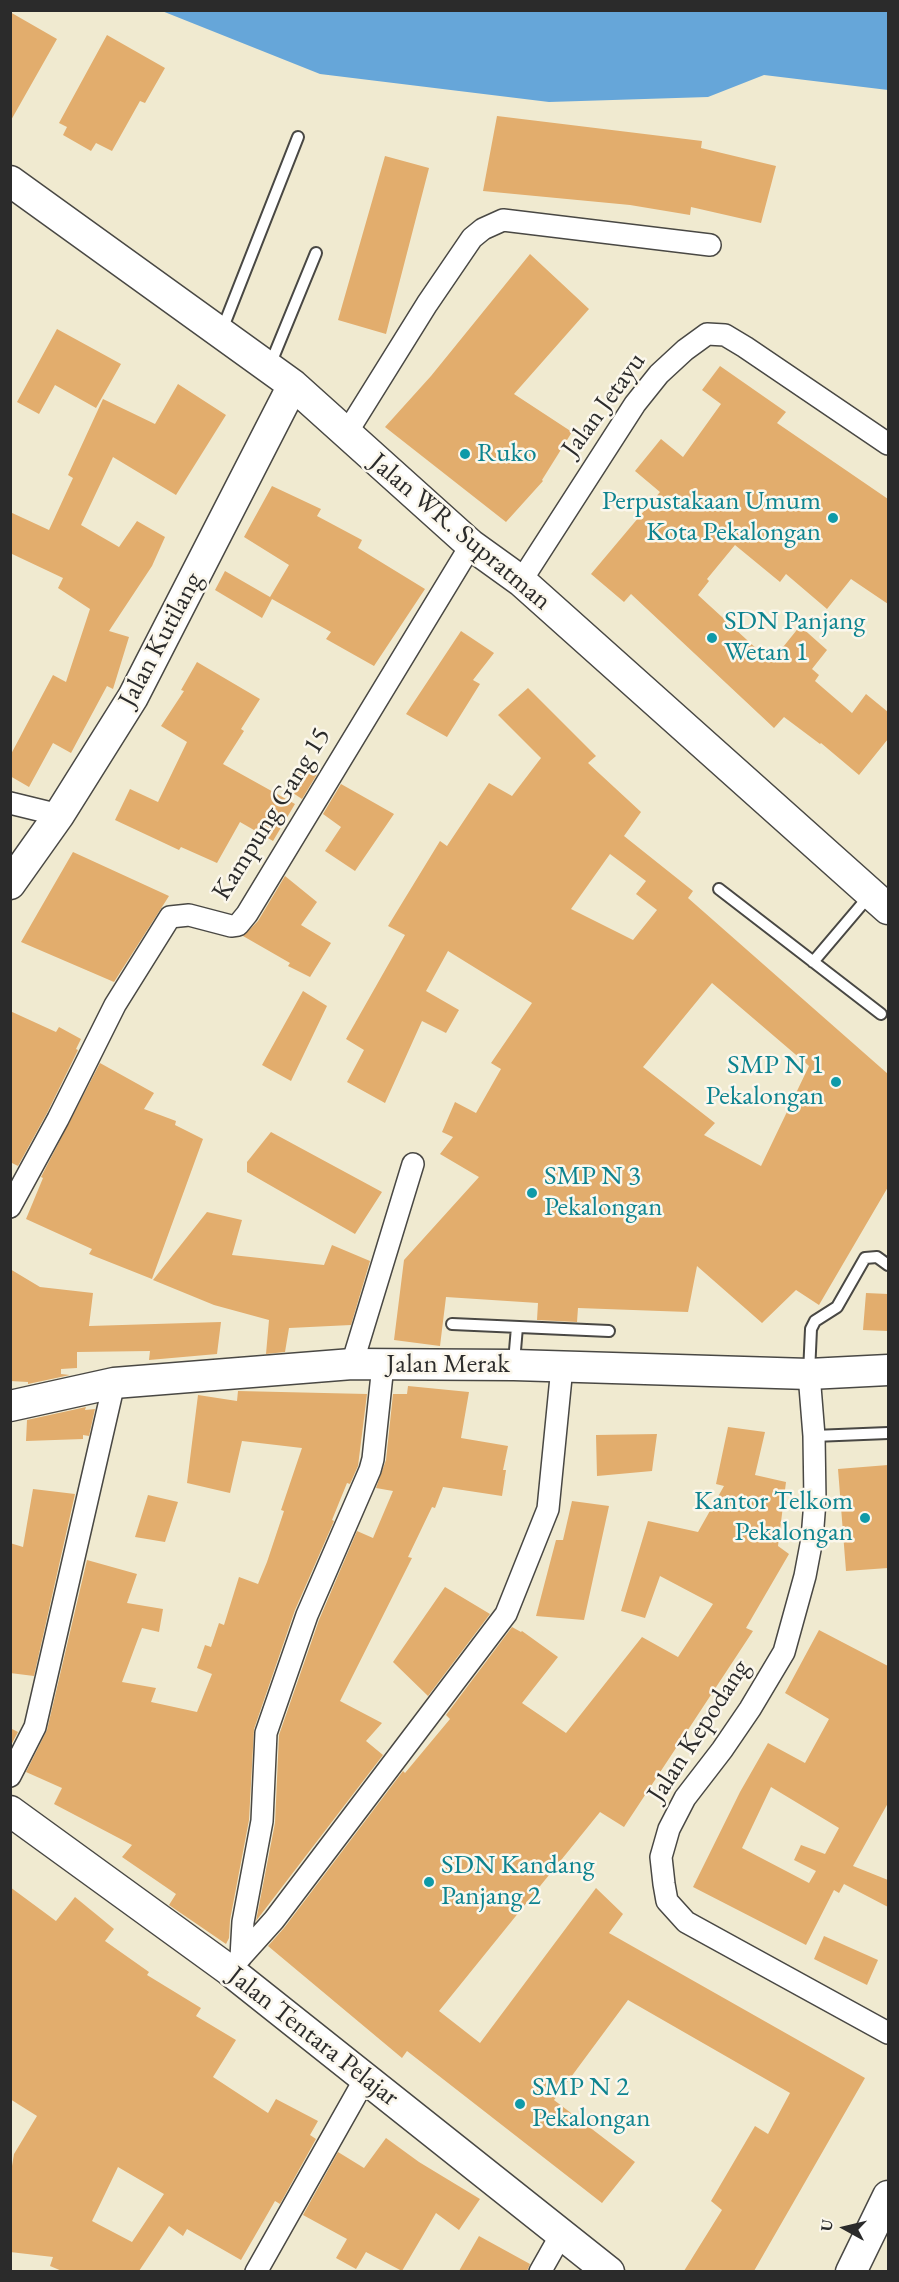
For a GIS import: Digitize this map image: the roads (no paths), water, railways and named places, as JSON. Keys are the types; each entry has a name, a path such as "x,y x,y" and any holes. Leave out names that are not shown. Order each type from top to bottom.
{"street":[{"name":"Jalan WR. Supratman","path":"10,182 293,385 471,545 521,581 880,901"},
{"path":"346,434 427,304 472,238 495,223 503,220 710,245"},
{"name":"Jalan Jetayu","path":"521,581 634,404 659,374 706,334 725,335 745,347 888,444"},
{"name":"Jalan Kutilang","path":"10,884 58,815 133,697 293,385"},
{"name":"Kampung Gang 15","path":"10,1207 58,1119 115,1005 170,917 189,915 231,926 238,925 247,914 471,545"},
{"path":"10,803 58,815"},
{"path":"352,1364 413,1164"},
{"name":"Jalan Merak","path":"10,1406 114,1383 352,1364 514,1365 809,1374 888,1370"},
{"path":"235,1963 262,1821 266,1733 307,1615 370,1470 383,1365"},
{"path":"235,1963 274,1920 506,1614 548,1509 562,1367"},
{"name":"Jalan Kepodang","path":"809,1374 814,1436 815,1501 812,1539 805,1576 784,1652 739,1725 685,1798 669,1829 662,1857 664,1884 668,1901 686,1922 888,2032"},
{"path":"10,1776 34,1727 114,1383"},
{"name":"Jalan Tentara Pelajar","path":"10,1811 235,1963 365,2079 609,2271"},
{"path":"256,2271 365,2079"},
{"path":"855,2270 888,2196"},
{"path":"540,2271 562,2233"}],"lane":[{"path":"220,332 298,137"},
{"path":"269,368 315,253"},
{"path":"718,890 881,1014"},
{"path":"813,962 880,901"},
{"path":"809,1374 812,1329 815,1321 837,1307 865,1258 877,1257 888,1265"},
{"path":"452,1324 609,1331"},
{"path":"514,1365 516,1327"},
{"path":"814,1436 888,1433"}],"water":[{"path":"162,11 888,11 888,90 764,75 708,97 549,102 320,74"}],"place":[{"name":"Ruko","path":"465,454"},
{"name":"Perpustakaan Umum Kota Pekalongan","path":"833,518"},
{"name":"SDN Panjang Wetan 1","path":"712,638"},
{"name":"SMP N 1 Pekalongan","path":"836,1082"},
{"name":"SMP N 3 Pekalongan","path":"532,1193"},
{"name":"Kantor Telkom Pekalongan","path":"865,1518"},
{"name":"SDN Kandang Panjang 2","path":"429,1882"},
{"name":"SMP N 2 Pekalongan","path":"520,2104"}]}
